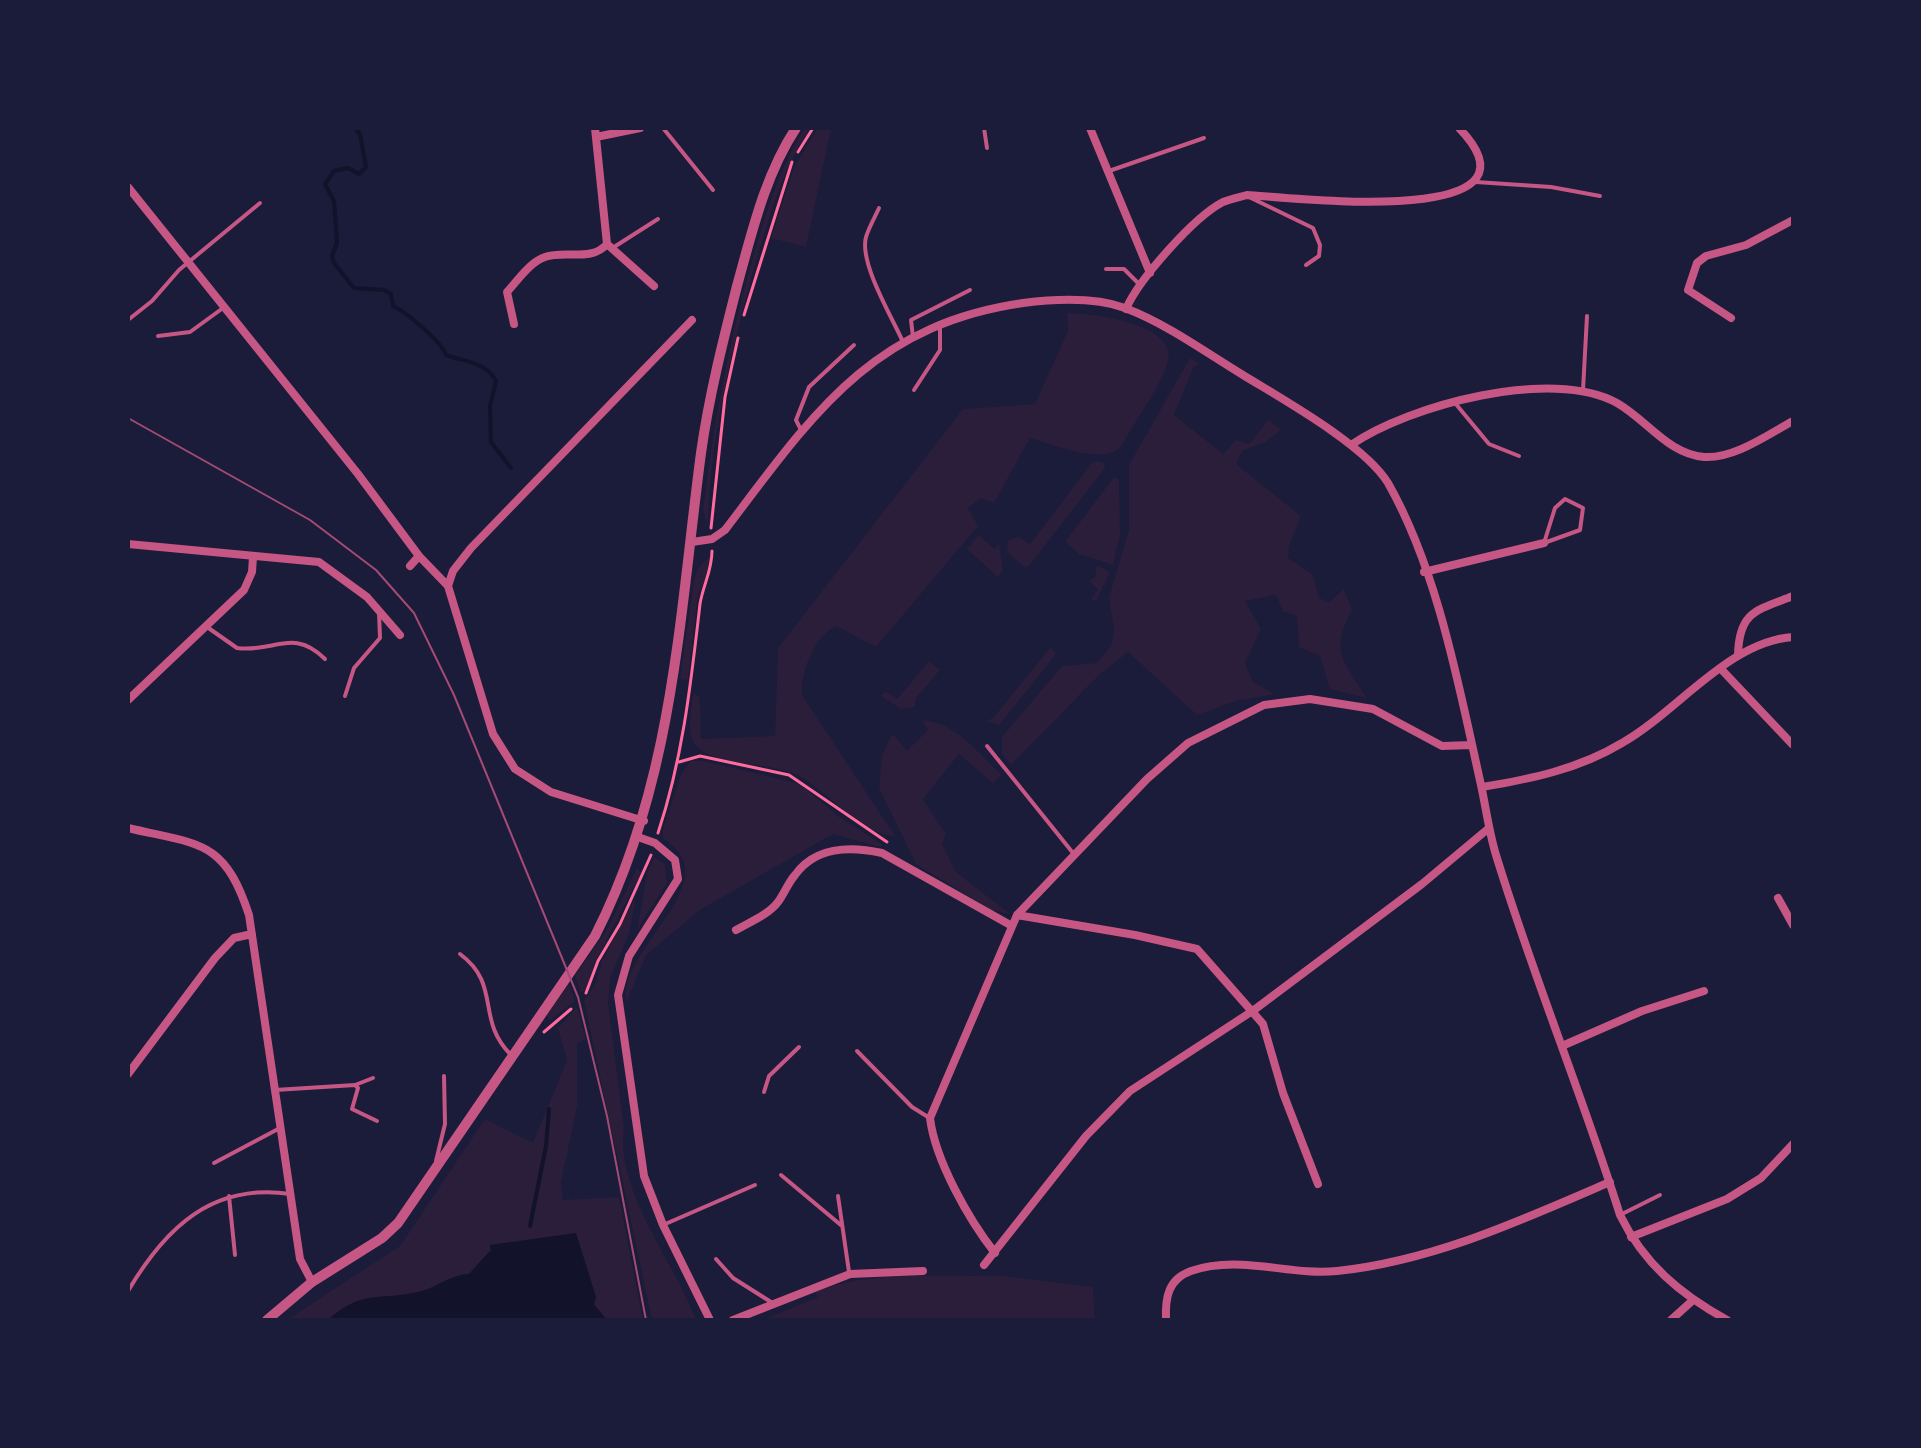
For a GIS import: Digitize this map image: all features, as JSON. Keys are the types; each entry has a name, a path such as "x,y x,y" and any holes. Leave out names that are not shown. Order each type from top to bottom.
{"street":[{"path":"640,128 595,132 609,246 654,286"},
{"path":"267,1320 312,1282 382,1238 398,1223 595,936 644,821 670,699 702,451 720,351 767,185 796,128"},
{"path":"1090,128 1150,273"},
{"path":"1126,309 1150,273 1192,227 1222,202 1247,195 1412,202 1453,194 1476,182 1481,173 1480,158 1459,128"},
{"path":"128,187 358,474 419,556 448,586 493,734 515,769 551,792 644,821"},
{"path":"1731,318 1688,290 1697,263 1706,256 1746,245 1793,220"},
{"path":"514,324 507,292 537,261 549,255 595,253 609,246"},
{"path":"692,542 712,539 725,530 801,430 852,377 903,342 940,325 969,314 1043,301 1085,302 1126,309 1261,386 1351,445 1386,479 1406,520 1443,627 1489,828 1620,1215 1631,1237 1664,1278 1692,1301 1727,1320"},
{"path":"448,586 453,571 471,548 692,320"},
{"path":"1351,445 1370,432 1454,401 1555,388 1583,390 1620,405 1667,442 1700,457 1715,457 1735,451 1793,421"},
{"path":"1424,572 1544,543"},
{"path":"128,544 319,562 367,597 400,635"},
{"path":"410,566 419,556"},
{"path":"128,700 244,590 252,572 253,557"},
{"path":"1738,655 1739,630 1746,619 1793,596"},
{"path":"1482,787 1537,778 1595,758 1625,742 1738,655 1767,642 1793,637"},
{"path":"1721,669 1793,745"},
{"path":"995,1253 978,1231 939,1152 930,1118 1017,915 1147,779 1188,743 1264,705 1310,699 1339,701 1383,714 1442,746 1471,745"},
{"path":"128,828 208,850 225,862 237,879 252,934 300,1259 312,1282"},
{"path":"984,1265 1086,1136 1130,1091 1254,1010 1422,884 1489,828"},
{"path":"638,837 655,843 675,860 678,879 629,956 618,995 644,1176 663,1225 710,1320"},
{"path":"736,930 767,913 797,871 826,853 861,848 882,853 1012,926"},
{"path":"1778,898 1793,925"},
{"path":"1017,915 1186,944 1197,949 1254,1010 1263,1024 1283,1093 1318,1184"},
{"path":"128,1074 215,958 234,938 252,934"},
{"path":"1562,1046 1642,1011 1704,991"},
{"path":"1631,1237 1727,1199 1761,1178 1793,1144"},
{"path":"1166,1320 1165,1299 1173,1282 1188,1272 1204,1267 1258,1264 1335,1271 1414,1257 1460,1244 1610,1182"},
{"path":"733,1320 850,1274 923,1271"},
{"path":"1671,1320 1692,1301"}],"lane":[{"path":"663,128 713,190"},
{"path":"984,128 987,148"},
{"path":"1109,171 1204,138"},
{"path":"1476,182 1551,187 1600,196"},
{"path":"1247,195 1313,228 1320,245 1319,256 1306,265"},
{"path":"128,320 187,263 260,203"},
{"path":"879,208 866,239 866,252 875,281 903,342"},
{"path":"609,246 658,219"},
{"path":"1106,269 1124,269 1140,285"},
{"path":"913,337 911,320 970,290"},
{"path":"158,336 190,332 223,308"},
{"path":"1583,390 1587,316"},
{"path":"914,390 940,350 940,325"},
{"path":"801,430 796,420 809,387 854,345"},
{"path":"1454,401 1489,444 1519,456"},
{"path":"1565,499 1580,504 1584,517 1576,534 1544,543 1557,504 1565,499"},
{"path":"345,696 354,668 380,638 379,611"},
{"path":"205,626 237,648 296,641 311,647 325,659"},
{"path":"987,746 1075,855"},
{"path":"460,954 480,971 497,1040 513,1056"},
{"path":"764,1092 769,1076 799,1047"},
{"path":"857,1051 912,1107 930,1118"},
{"path":"433,1175 445,1124 444,1076"},
{"path":"275,1090 355,1085 373,1078"},
{"path":"355,1085 358,1088 352,1109 377,1121"},
{"path":"214,1163 280,1128"},
{"path":"781,1175 842,1226"},
{"path":"663,1225 755,1185"},
{"path":"128,1291 147,1258 194,1212 229,1196 261,1190 290,1194"},
{"path":"1620,1215 1660,1195"},
{"path":"229,1196 235,1255"},
{"path":"838,1196 850,1274"},
{"path":"716,1259 733,1278 774,1304"}],"path":[{"path":"741,322 782,187 813,128"},
{"path":"711,525 725,397 740,330"},
{"path":"586,993 655,843 678,763 702,594 712,572 712,554"},
{"path":"678,763 700,756 803,781 842,814 894,848 903,864"},
{"path":"535,1038 557,1024 571,1009"}],"shaded area":[{"path":"805,128 810,128 790,163 769,218 736,337 717,430 708,524 703,511 707,478 736,322 768,207"},
{"path":"818,128 831,128 806,247 771,238 794,167"},
{"path":"1067,313 1131,323 1160,338 1168,348 1168,361 1160,381 1120,448 1111,453 1089,454 1030,438 994,503 981,498 968,508 978,526 876,647 836,626 815,646 806,666 802,695 895,836 860,822 791,772 720,759 697,747 690,729 693,693 700,697 701,739 775,736 778,648 963,409 1035,404 1068,331"},
{"path":"1190,358 1200,364 1194,366 1174,415 1223,454 1236,440 1249,444 1269,419 1281,430 1265,442 1242,451 1236,464 1301,516 1289,546 1288,558 1313,575 1319,598 1329,602 1344,589 1352,610 1341,636 1342,656 1367,698 1330,689 1320,656 1299,647 1297,616 1283,611 1276,595 1245,601 1261,629 1245,663 1253,682 1275,694 1236,701 1197,715 1128,652 1099,675 1011,765 1002,754 1002,737 1062,666 1097,663 1111,646 1114,630 1109,597 1129,530 1129,465"},
{"path":"1098,461 1104,463 1105,468 1029,566 1024,567 1007,552 1008,540 1019,537 1030,544 1091,464"},
{"path":"1114,477 1119,479 1120,535 1113,565 1079,554 1065,542"},
{"path":"978,535 995,549 999,544 1003,571 998,577 967,549"},
{"path":"710,556 710,568 698,595 688,680 680,679 694,580 698,568"},
{"path":"1097,565 1110,572 1096,601 1091,599 1098,589 1089,581 1095,577"},
{"path":"1050,648 1056,653 999,725 986,721 993,718"},
{"path":"929,661 940,670 916,698 915,707 901,709 881,696 885,691 897,699"},
{"path":"922,720 956,732 1001,775 993,783 959,754 923,799 946,834 942,844 956,872 1010,914 991,910 916,864 879,788 882,755 891,736 894,735 907,751 928,730"},
{"path":"691,761 704,761 800,784 838,816 883,845 880,847 833,834 700,910 646,955 626,1003 628,982 638,960 679,895 685,874 681,855 663,838 663,829 681,774"},
{"path":"654,857 665,864 667,883 637,930 647,874"},
{"path":"637,868 641,873 594,965 586,989 581,993 575,976 608,928"},
{"path":"636,897 629,934 610,978 608,1002 624,1128 624,1152 637,1201 696,1320 652,1320 584,1001 595,985 602,961"},
{"path":"569,984 575,1001 549,1021 547,1014"},
{"path":"577,1007 586,1039 577,1044 577,1106 561,1183 563,1200 619,1197 643,1320 607,1320 594,1304 576,1234 490,1246 491,1250 469,1274 456,1276 422,1291 362,1300 328,1320 287,1320 400,1246 485,1119 533,1143 567,1060 558,1028"},
{"path":"576,1233 596,1297 594,1305 607,1320 328,1320 362,1300 422,1291 456,1276 469,1274 491,1250 490,1245"},
{"path":"908,1276 1003,1276 1093,1287 1095,1320 763,1320 818,1297 815,1292 860,1280"}],"waterway":[{"path":"355,128 360,134 366,167 359,174 348,168 334,171 325,184 334,201 337,243 332,256 334,263 354,288 384,290 391,294 393,306 423,328 446,355 474,364 492,375 496,381 490,406 491,442 511,468"},
{"path":"530,1226 546,1146 549,1109"}],"tram line":[{"path":"128,418 310,520 376,570 414,613 454,695 578,997 607,1116 646,1320"}]}
